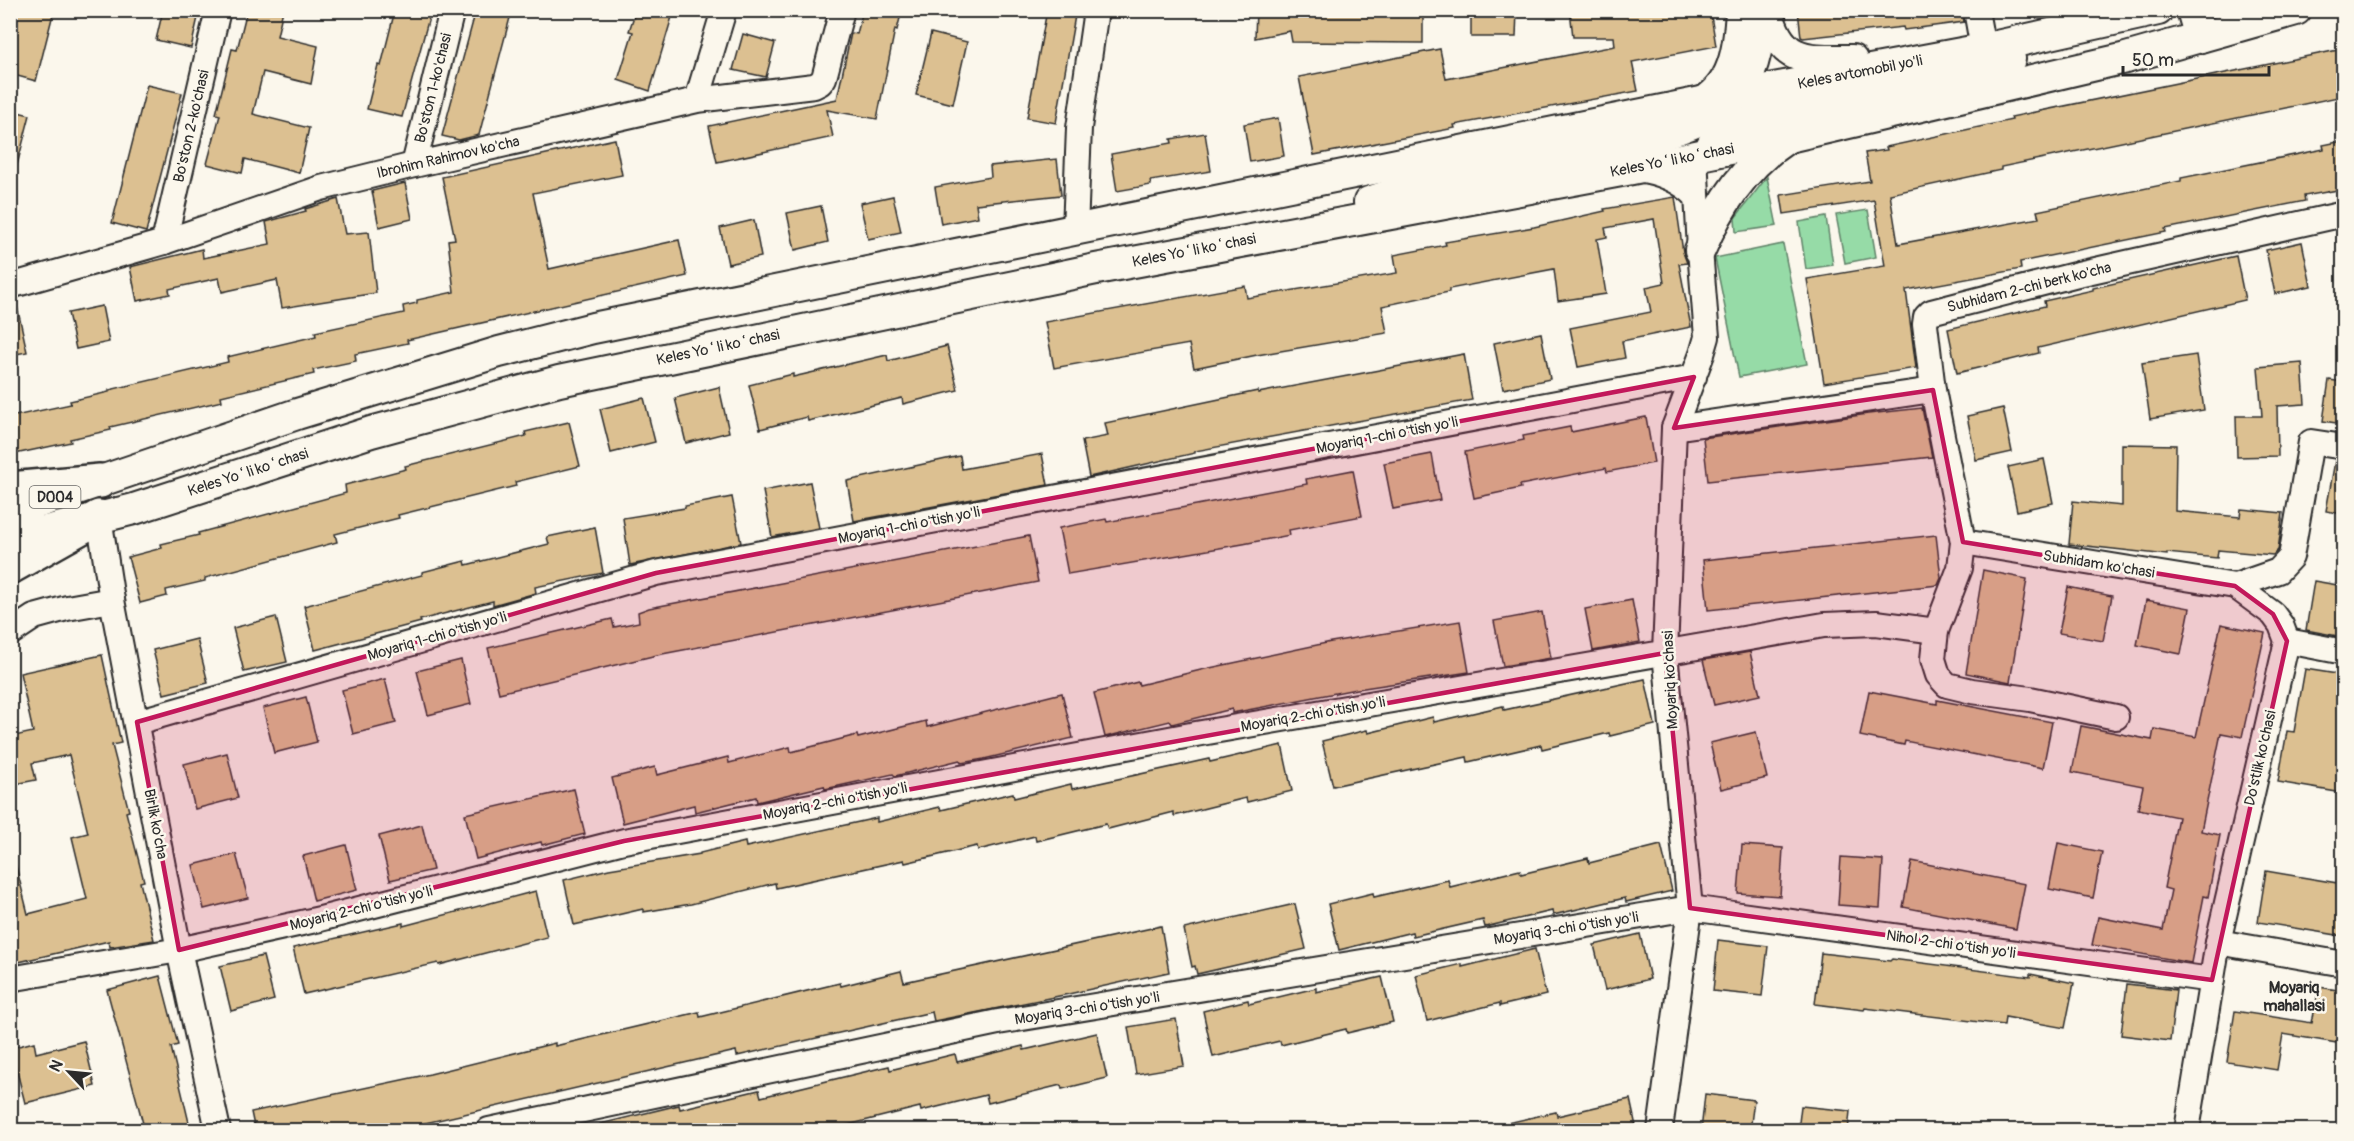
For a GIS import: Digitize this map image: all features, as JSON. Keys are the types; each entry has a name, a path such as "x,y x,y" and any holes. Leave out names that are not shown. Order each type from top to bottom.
{"highway":[{"path":"10,489 100,481"},
{"path":"10,567 99,517"}],"main road":[{"path":"100,481 297,414 499,352 593,328 1125,218 1691,115 1724,107 1736,95 1755,57 1761,10"},
{"path":"1767,10 1779,43 1793,54 1808,59 1921,60"},
{"path":"1983,49 2158,10"},
{"path":"2172,10 2191,30"},
{"name":"Keles Yoʻli koʻchasi","path":"99,517 134,509 371,432 559,381 1273,234 1632,169 1789,137 2126,58 2191,30 2296,10"},
{"path":"1691,115 1695,156 1749,122 1804,105 1970,73 2117,20"},
{"name":"Keles avtomobil yo'li","path":"1736,95 1983,49"},
{"path":"1736,95 1749,122 1771,135 1789,137"},
{"path":"1273,234 1412,187 1625,142 1691,115"},
{"path":"1700,250 1719,211 1737,184 1762,158 1789,137"},
{"path":"1135,262 1132,252 1133,242 1139,235 1261,208 1341,177"},
{"path":"772,336 853,304 1032,265 1059,252 1075,230"},
{"path":"559,381 554,373 554,363 560,356 569,352 710,320 793,287"},
{"name":"D004","path":"10,512 100,481"},
{"name":"D004","path":"10,540 99,517"}],"street":[{"name":"Bo'ston 2-ko'chasi","path":"164,242 219,10"},
{"name":"Bo'ston 1-ko'chasi","path":"414,165 452,10"},
{"path":"697,100 724,10"},
{"name":"Ibrohim Rahimov ko'cha","path":"10,286 164,242 321,188 697,100 820,83 824,78 842,10"},
{"path":"1075,230 1079,128 1096,10"},
{"path":"1736,95 1733,57 1738,10"},
{"path":"1976,10 1983,49"},
{"path":"1691,115 1716,88 1733,57"},
{"name":"Moyariq ko'chasi","path":"1660,1131 1690,908 1665,653 1674,428 1707,337 1695,156"},
{"path":"1632,169 1653,172 1672,179 1696,196"},
{"name":"Subhidam 2-chi berk ko'cha","path":"2116,717 2030,699 1972,691 1947,685 1938,675 1933,659 1936,631 1960,568 1963,542 1933,390 1926,317 1931,312 2078,274 2343,214"},
{"name":"Moyariq 1-chi o'tish yo'li","path":"137,722 656,573 1694,377"},
{"path":"1674,428 1933,390"},
{"path":"2235,586 2278,571 2291,557 2311,442 2343,447"},
{"name":"Birlik ko'cha","path":"99,517 112,600 179,950 218,1131"},
{"name":"Subhidam ko'chasi","path":"1963,542 2235,586"},
{"path":"2235,586 2273,614 2281,625 2287,641 2343,652"},
{"path":"10,633 34,618 67,608 112,600"},
{"name":"Moyariq 2-chi o'tish yo'li","path":"10,979 179,950 320,919 624,841 1196,734 1824,625 1876,623 1936,631"},
{"name":"Do'stlik ko'chasi","path":"2187,1131 2218,942 2287,641"},
{"name":"Nihol 2-chi o'tish yo'li","path":"1690,908 2212,980"},
{"name":"Moyariq 3-chi o'tish yo'li","path":"489,1131 998,1022 1690,908"},
{"path":"2218,942 2343,964"}],"highlighted area":[{"path":"1694,377 1674,428 1933,390 1963,542 2235,586 2273,614 2287,641 2212,980 1690,908 1665,653 624,841 179,950 137,722 656,573"}],"green space":[{"path":"1767,177 1777,226 1736,232 1735,218"},
{"path":"1868,210 1876,257 1845,263 1836,215"},
{"path":"1826,217 1833,265 1806,269 1799,222"},
{"path":"1783,244 1807,364 1739,377 1715,258"}],"building":[{"path":"15,10 54,10 36,81 10,74 10,32"},
{"path":"163,10 187,10 199,13 191,48 156,40"},
{"path":"247,10 283,10 277,36 318,46 311,84 263,72 253,114 309,128 299,173 245,159 242,173 207,164 220,115 216,114 232,49 237,50"},
{"path":"395,10 431,10 402,117 367,109"},
{"path":"476,10 512,10 479,135 459,140 442,136"},
{"path":"636,10 674,10 650,91 618,80 633,32 629,31"},
{"path":"863,10 902,10 897,30 895,29 877,119 827,110 833,137 717,162 709,126 837,99 851,33 857,34"},
{"path":"1047,10 1076,10 1056,123 1027,118"},
{"path":"1256,10 1423,10 1423,43 1292,42 1290,31 1255,38"},
{"path":"1471,10 1517,10 1516,37 1471,37"},
{"path":"1570,10 1710,10 1716,46 1632,62 1638,91 1454,125 1455,128 1314,155 1299,77 1440,49 1446,79 1615,46 1614,37 1573,37"},
{"path":"1798,10 1962,10 1964,22 1904,30 1903,27 1803,38"},
{"path":"931,33 967,42 953,104 916,95"},
{"path":"743,34 775,43 766,77 733,70"},
{"path":"2343,49 2343,96 2001,167 2001,170 1890,194 1898,244 2039,218 2037,211 2181,181 2181,178 2324,149 2323,145 2343,141 2343,189 2304,196 2305,201 2165,229 2166,232 2020,262 2021,269 1906,290 1916,368 1824,383 1807,279 1885,266 1874,200 1784,214 1781,195 1870,181 1865,153 1887,150 1886,147 2012,120 2011,117"},
{"path":"147,85 182,93 146,232 112,223"},
{"path":"10,110 30,115 16,169 10,169"},
{"path":"1278,118 1284,156 1250,162 1244,124"},
{"path":"1205,133 1211,171 1150,181 1151,185 1117,191 1111,154 1172,143 1171,139"},
{"path":"615,139 622,175 533,193 549,269 679,240 687,276 407,340 408,343 355,354 356,361 313,370 314,374 221,396 222,401 110,427 111,430 70,439 71,442 10,455 10,417 71,404 70,401 109,392 109,390 228,362 227,357 316,336 315,332 404,313 403,306 417,303 417,300 454,292 448,240 455,239 442,177"},
{"path":"1057,159 1061,195 976,204 978,217 941,224 935,187 991,177 990,166"},
{"path":"405,183 412,219 379,227 372,191"},
{"path":"893,196 901,232 868,239 860,203"},
{"path":"1675,197 1683,252 1687,263 1679,264 1691,327 1622,341 1625,358 1578,367 1570,328 1651,312 1646,287 1664,283 1654,219 1605,228 1607,237 1597,239 1606,294 1558,301 1554,269 1449,289 1449,292 1382,306 1387,333 1194,368 1189,344 1054,368 1045,322 1245,286 1247,298 1397,273 1394,255 1446,245 1445,242 1534,227 1605,211 1604,209"},
{"path":"338,199 345,234 369,232 376,293 282,308 277,280 222,292 219,278 169,289 170,294 137,301 130,267 202,249 203,258 270,244 266,222"},
{"path":"821,206 828,242 795,250 787,213"},
{"path":"754,220 761,257 728,264 720,228"},
{"path":"2302,242 2311,286 2275,294 2266,250"},
{"path":"2236,256 2245,300 2038,348 2039,353 1957,373 1948,329 2045,306 2044,301 2093,290 2093,288"},
{"path":"17,306 27,352 10,355 10,307"},
{"path":"102,306 109,342 76,349 68,313"},
{"path":"1541,333 1550,379 1503,389 1494,343"},
{"path":"947,346 958,390 903,404 902,398 808,421 807,417 760,429 749,385 887,355 888,361"},
{"path":"1464,354 1472,400 1195,451 1195,453 1089,477 1082,441 1108,436 1105,423 1258,391 1258,393"},
{"path":"2196,355 2204,410 2150,419 2142,363"},
{"path":"2302,363 2305,404 2277,406 2278,456 2237,457 2236,416 2262,416 2258,367"},
{"path":"2329,380 2343,382 2343,424 2323,421"},
{"path":"719,387 729,432 686,443 675,398"},
{"path":"644,398 655,442 611,453 600,409"},
{"path":"1922,408 1932,457 1708,481 1703,438"},
{"path":"2003,408 2012,452 1976,460 1967,416"},
{"path":"1646,417 1654,463 1607,472 1606,468 1520,485 1521,488 1474,498 1465,452 1524,440 1523,436 1570,427 1571,432"},
{"path":"569,422 580,466 515,482 516,486 398,515 399,518 335,534 337,542 205,578 205,581 166,590 167,596 140,603 128,557 162,548 161,544 199,535 198,533 346,493 345,485 406,469 405,466 526,436 525,432"},
{"path":"2122,444 2176,445 2175,511 2240,517 2241,509 2283,513 2278,550 2273,555 2218,550 2217,558 2069,544 2073,501 2122,506"},
{"path":"1042,454 1048,485 854,521 847,481 960,456 962,469"},
{"path":"1432,454 1440,500 1393,509 1384,463"},
{"path":"2044,459 2053,503 2017,511 2008,467"},
{"path":"2335,461 2343,461 2343,514 2326,511"},
{"path":"1353,470 1362,516 1289,530 1290,535 1068,574 1059,528 1106,519 1107,522 1307,484 1306,479"},
{"path":"810,482 819,528 772,537 763,491"},
{"path":"732,497 741,543 630,565 623,518 685,508 685,506"},
{"path":"595,527 603,573 535,587 536,593 493,605 493,601 315,650 304,606 422,575 422,572 465,561 466,565 549,544 547,537"},
{"path":"1936,535 1941,578 1938,585 1708,610 1703,560"},
{"path":"1029,536 1038,582 657,655 499,693 488,648 612,619 614,627 639,622 638,612 649,608"},
{"path":"1983,570 2027,579 2010,682 1966,673"},
{"path":"2314,581 2343,586 2343,637 2306,630"},
{"path":"2068,587 2112,596 2103,641 2059,633"},
{"path":"1632,600 1640,642 1593,651 1585,609"},
{"path":"2146,600 2190,608 2181,654 2137,645"},
{"path":"1542,612 1551,658 1503,666 1494,621"},
{"path":"276,617 287,662 244,672 233,628"},
{"path":"1460,621 1469,672 1351,690 1232,713 1232,709 1105,737 1094,693 1331,642"},
{"path":"2221,624 2265,633 2242,737 2221,733 2201,831 2220,835 2208,897 2204,896 2191,963 2092,945 2098,917 2163,930 2171,890 2164,888 2178,817 2138,809 2143,786 2072,772 2081,726 2152,740 2154,729 2196,737"},
{"path":"197,639 208,683 164,694 153,650"},
{"path":"1750,652 1760,695 1714,705 1703,660"},
{"path":"102,655 121,743 112,745 129,811 126,812 144,881 140,882 154,940 110,947 109,941 10,964 10,866 16,866 28,914 87,899 72,837 88,833 69,755 32,763 36,780 10,785 10,737 33,732 20,673"},
{"path":"461,660 471,704 428,715 417,671"},
{"path":"2305,669 2343,675 2343,793 2278,782 2287,731 2294,732"},
{"path":"385,679 396,723 353,734 342,690"},
{"path":"1645,679 1655,725 1542,749 1541,745 1468,762 1467,757 1333,786 1322,741 1367,730 1368,733 1433,717 1434,722 1503,706 1504,710"},
{"path":"1869,691 1937,704 1937,700 2052,722 2043,768 1905,741 1904,745 1860,736"},
{"path":"1062,693 1073,738 984,759 961,763 960,760 895,776 893,774 825,789 824,786 757,802 756,797 695,812 694,805 623,823 612,778 655,767 657,775 728,757 729,763 790,747 791,752 926,721 927,727"},
{"path":"306,697 317,742 274,753 263,708"},
{"path":"1756,732 1767,778 1721,789 1710,743"},
{"path":"1282,745 1292,791 1247,802 1246,798 1174,816 1174,812 1108,829 1106,824 1036,841 1035,836 978,850 977,846 905,863 904,860 776,888 775,883 691,904 643,912 643,909 574,925 564,880 609,869 700,854 745,842 746,847 877,818 877,822 940,807 941,810 1013,793 1014,798 1071,784 1072,789 1209,759 1210,762"},
{"path":"227,753 238,798 195,809 184,764"},
{"path":"574,789 585,834 542,845 541,842 476,859 465,814"},
{"path":"422,825 433,870 390,880 379,836"},
{"path":"2058,843 2102,852 2093,898 2049,889"},
{"path":"346,845 357,890 314,901 303,856"},
{"path":"1661,845 1672,891 1626,902 1625,898 1553,915 1552,911 1485,927 1483,920 1413,936 1412,932 1339,950 1328,904 1373,893 1374,897 1448,880 1450,887 1520,870 1521,874 1588,858 1589,863"},
{"path":"1742,845 1783,848 1780,896 1738,893"},
{"path":"236,854 248,898 204,909 193,865"},
{"path":"1841,857 1883,860 1880,908 1838,905"},
{"path":"1912,861 2025,884 2016,929 1903,907"},
{"path":"2266,871 2343,884 2343,936 2258,922"},
{"path":"536,891 547,937 439,965 438,963 304,994 293,948 403,923 403,926"},
{"path":"1295,904 1306,949 1197,974 1195,966 1192,967 1184,929"},
{"path":"1161,926 1169,972 934,1021 932,1012 737,1056 736,1051 391,1131 255,1131 251,1112 430,1074 555,1043 555,1046 699,1012 700,1017 840,983 841,986 901,971 904,982"},
{"path":"1640,934 1650,979 1605,990 1594,945"},
{"path":"1718,940 1768,946 1762,996 1713,991"},
{"path":"1535,949 1546,995 1500,1006 1500,1003 1427,1021 1416,975 1462,964 1462,967"},
{"path":"1821,953 1890,961 1892,959 2030,977 2030,974 2074,983 2065,1028 2005,1017 2004,1025 1815,1004"},
{"path":"263,956 274,1000 231,1011 220,966"},
{"path":"160,976 178,1045 171,1047 191,1131 145,1131 107,990"},
{"path":"1382,977 1393,1022 1347,1033 1346,1029 1281,1045 1280,1041 1213,1057 1203,1011 1248,1000 1249,1004 1316,988 1316,992"},
{"path":"2127,984 2176,990 2170,1041 2121,1035"},
{"path":"2319,987 2343,991 2343,1044 2283,1034 2277,1070 2227,1062 2235,1011 2312,1023"},
{"path":"1176,1019 1184,1066 1136,1074 1128,1027"},
{"path":"1097,1033 1107,1078 1062,1089 1061,1085 988,1103 986,1095 921,1111 920,1107 824,1131 601,1131 600,1124 679,1105 680,1109 759,1090 761,1097 889,1066 890,1070 955,1054 957,1062 1023,1046 1024,1050"},
{"path":"84,1041 95,1086 25,1103 11,1048 34,1042 36,1053"},
{"path":"1705,1094 1754,1100 1750,1131 1701,1131"},
{"path":"1630,1099 1637,1131 1504,1131 1503,1124 1556,1112 1557,1116"},
{"path":"1801,1106 1850,1111 1848,1131 1798,1131"}],"district":[{"name":"Moyariq mahallasi","path":"2294,996"}]}
